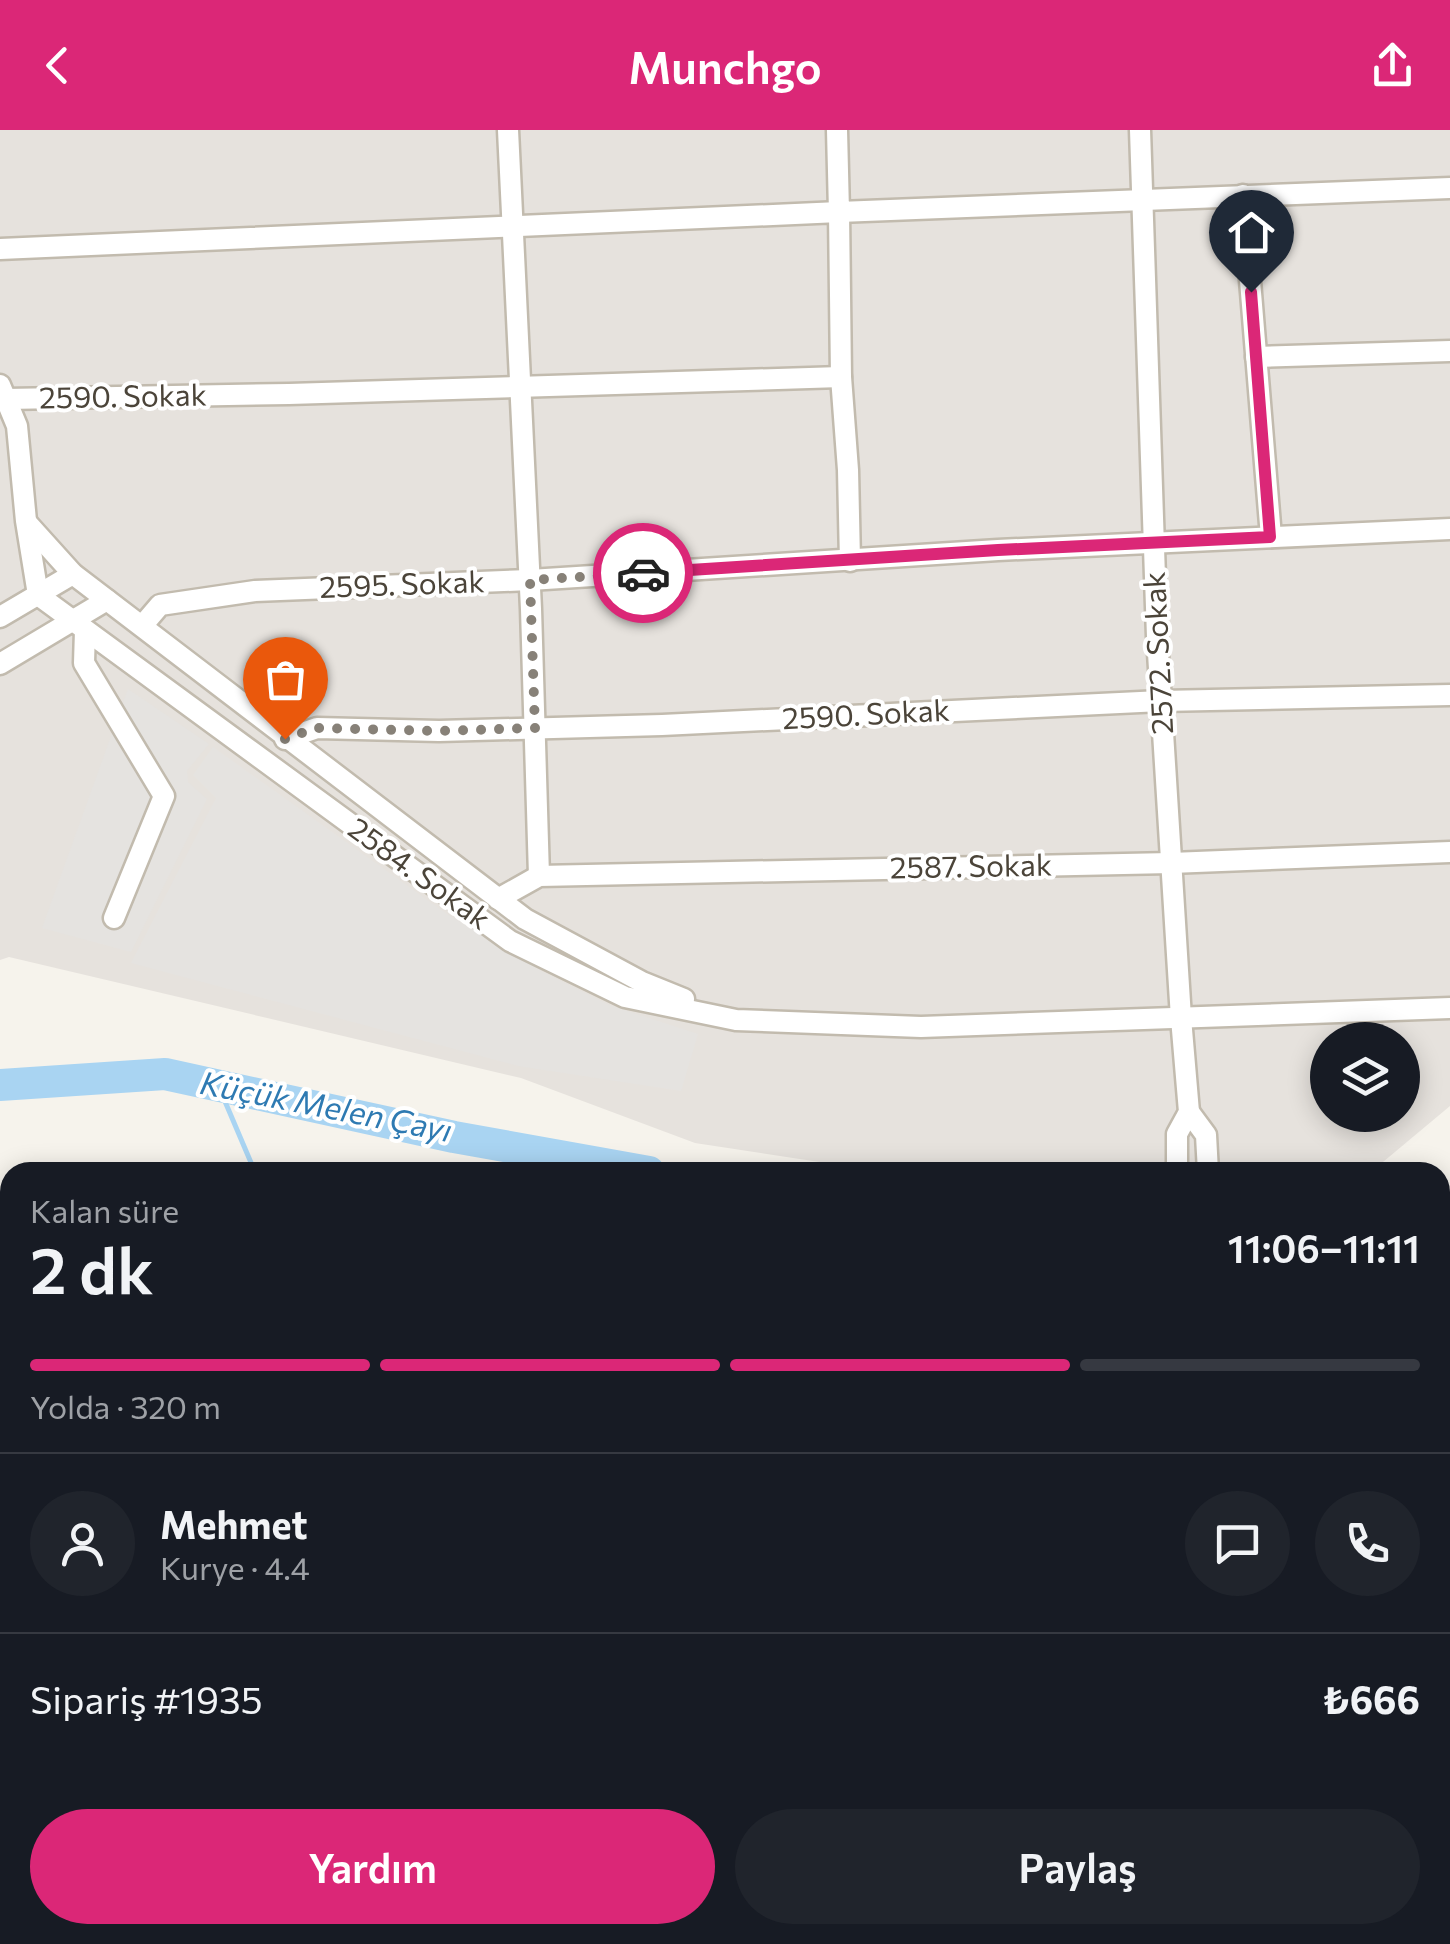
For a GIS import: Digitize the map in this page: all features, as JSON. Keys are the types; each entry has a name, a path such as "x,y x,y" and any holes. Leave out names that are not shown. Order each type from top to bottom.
{"street":[{"path":"508,130 540,876"},
{"path":"837,130 841,377 850,561"},
{"name":"2572. Sokak","path":"1140,130 1161,701 1189,1112 1176,1134 1177,1162"},
{"path":"0,250 1450,188"},
{"path":"1243,196 1270,537"},
{"path":"1256,357 1450,352"},
{"name":"2590. Sokak","path":"3,392 520,386 841,377"},
{"path":"3,392 17,426 38,595"},
{"name":"2584. Sokak","path":"26,521 73,574 525,920 642,982 736,1020"},
{"name":"2595. Sokak","path":"142,626 160,606 256,591 530,580 1450,528"},
{"path":"0,617 73,574"},
{"name":"2584. Sokak","path":"38,595 510,941 625,997 736,1020 920,1028 1450,1008"},
{"path":"0,664 78,625 106,600"},
{"path":"78,625 84,663 164,796 114,918"},
{"name":"2590. Sokak","path":"285,739 316,728 438,731 1161,701 1450,695"},
{"name":"2587. Sokak","path":"498,899 540,876 1171,863 1450,852"},
{"path":"1189,1112 1206,1135 1207,1162"}],"shaded area":[{"path":"0,130 1450,130 1450,1106 1420,1131 1420,1022 1310,1022 1310,1132 1419,1132 1383,1162 819,1162 695,1143 521,1078 9,957 0,960"},
{"path":"128,689 209,744 187,771 188,782 207,799 131,952 42,928"},
{"path":"213,747 447,914 539,970 609,1005 698,1034 681,1091 518,1066 131,963 216,798 193,775"}],"waterway":[{"name":"Küçük Melen Çayı","path":"0,1085 165,1074 454,1137 593,1162"},
{"path":"218,1085 251,1162"}],"way so far":[{"path":"285,739 316,728 535,728 530,580 643,573"}],"route":[{"path":"643,573 1270,537 1251,292"}]}
